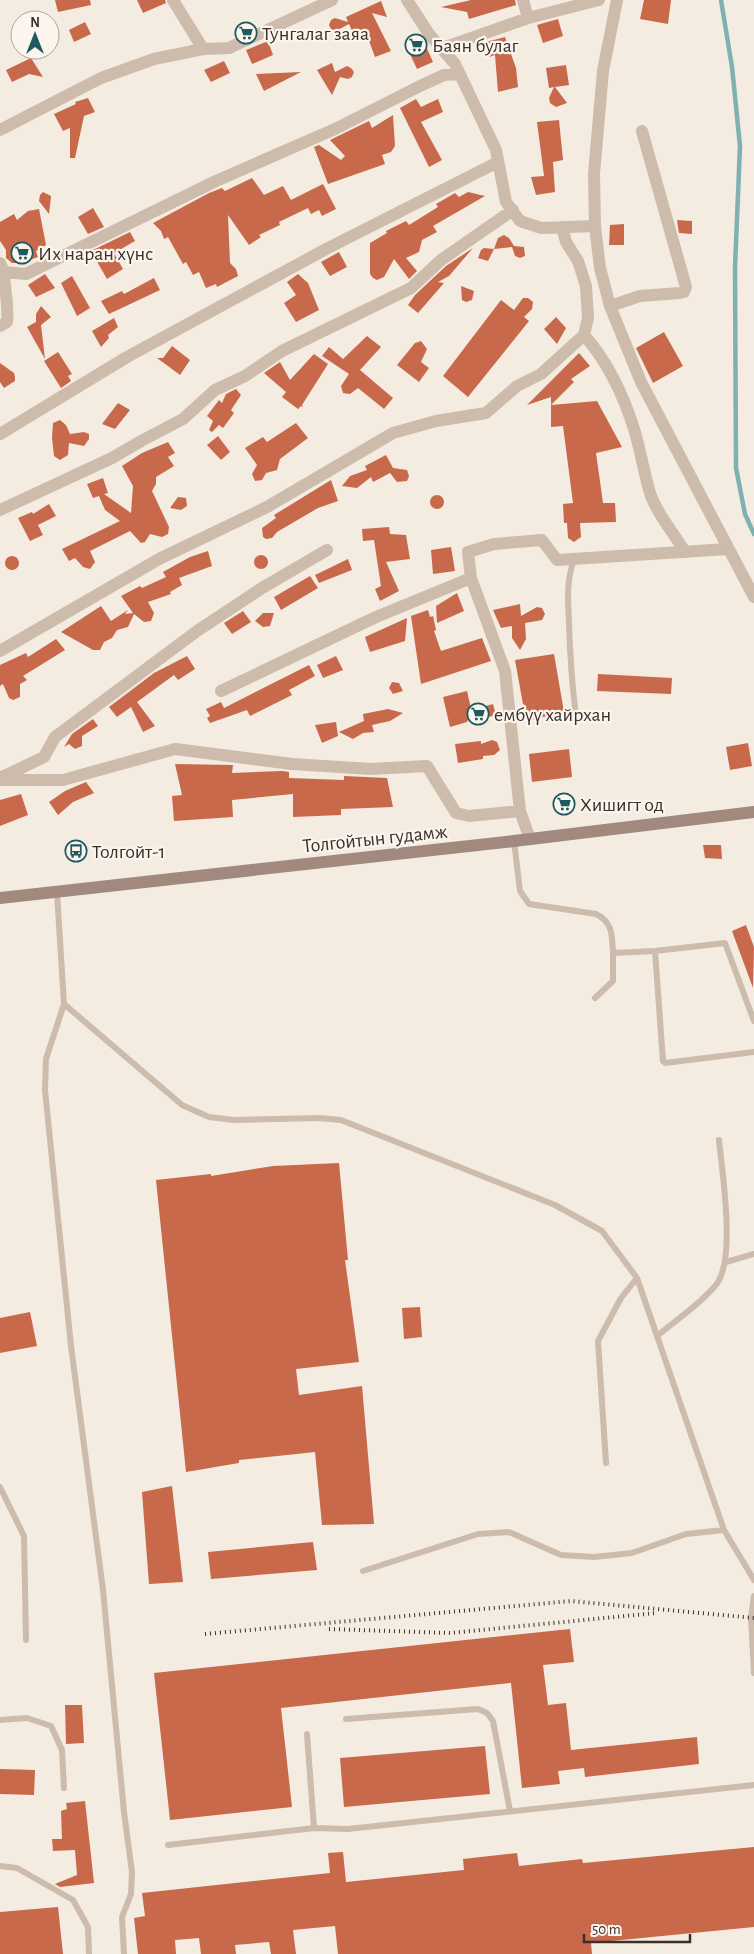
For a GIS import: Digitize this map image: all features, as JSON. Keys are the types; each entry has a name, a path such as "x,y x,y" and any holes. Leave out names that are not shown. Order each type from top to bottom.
{"main road":[{"name":"Толгойтын гудамж","path":"0,898 514,842 754,812"}],"street":[{"path":"173,0 203,50"},
{"path":"0,130 101,78 154,59 203,50 229,48 332,0"},
{"path":"407,0 429,34 444,48 460,74 496,150 506,202 520,221 541,228 595,226"},
{"path":"522,0 528,18"},
{"path":"444,48 528,18 599,0"},
{"path":"617,0 603,71 594,174 595,226 600,268 610,306 641,382 754,597"},
{"path":"0,326 7,322 9,306 4,291 2,267 26,274 216,181 335,129 420,86 444,75 460,74"},
{"path":"610,306 640,296 680,293 684,292 686,287 642,131"},
{"path":"0,434 127,357 355,234 498,162"},
{"path":"0,510 112,458 183,419 215,390 245,376 282,351 411,288 441,260 512,210"},
{"path":"0,651 159,559 267,507 393,433 436,421 486,413 517,386 541,374 584,335 588,318 586,286 578,261 566,242 562,227"},
{"path":"584,335 595,348 611,376 634,428 652,497 665,524 685,552"},
{"path":"530,839 520,811 505,671 471,578 468,552 494,544 542,540 557,560 728,549"},
{"path":"0,779 44,757 55,737 197,631 262,588 327,550"},
{"path":"222,691 376,617 471,578"},
{"path":"0,779 63,780 175,749 292,764 371,769 427,766 456,813 469,816 520,811"}],"lane":[{"path":"574,559 568,578 567,597 569,656 576,716"},
{"path":"514,842 523,898 529,904 538,907 596,914 605,918 610,925 614,953 613,981 595,998"},
{"path":"57,893 64,1004 46,1059 45,1090 71,1346 103,1590 123,1803 132,1872 131,1894 122,1917 124,1954"},
{"path":"614,953 655,951 725,943 754,1021"},
{"path":"655,951 663,1060 670,1064 754,1052"},
{"path":"64,1004 182,1104 210,1117 234,1120 319,1118 341,1120 555,1204 602,1231 637,1278 724,1530 754,1580"},
{"path":"657,1336 717,1285 726,1262 727,1239 719,1140"},
{"path":"726,1262 754,1254"},
{"path":"606,1463 598,1341 621,1298 637,1278"},
{"path":"0,1487 24,1536 26,1640"},
{"path":"363,1571 478,1534 508,1532 561,1555 594,1557 632,1553 686,1534 724,1530"},
{"path":"754,1596 751,1618 754,1674"},
{"path":"346,1719 478,1709 487,1713 493,1721 510,1811"},
{"path":"0,1720 27,1718 51,1726 62,1750 64,1788"},
{"path":"307,1734 314,1828"},
{"path":"168,1845 314,1828 348,1829 754,1785"},
{"path":"0,1866 17,1868 73,1900 88,1927 89,1954"}],"building":[{"path":"55,0 90,0 91,5 60,12 58,10"},
{"path":"137,0 165,0 166,3 143,13"},
{"path":"471,0 515,0 516,5 469,19 467,12 441,7"},
{"path":"644,0 671,0 668,24 640,19"},
{"path":"381,1 387,17 372,13 391,51 375,57 365,30 354,35 349,24 336,31 331,29 329,25 331,20 335,18 348,22 346,17"},
{"path":"558,19 563,36 543,43 537,25"},
{"path":"85,22 91,34 74,42 69,30"},
{"path":"505,37 516,68 518,87 498,92 495,55 489,57 486,42"},
{"path":"268,41 273,55 252,64 246,50"},
{"path":"425,44 433,62 417,69 409,52"},
{"path":"27,60 32,60 43,77 29,74 12,82 6,70"},
{"path":"224,61 230,73 211,82 204,70"},
{"path":"332,63 335,72 347,66 354,72 352,77 348,79 340,77 332,95 317,70"},
{"path":"566,65 569,85 555,87 567,103 556,107 550,103 549,98 554,87 549,88 546,68"},
{"path":"301,72 264,91 256,74"},
{"path":"88,98 95,112 84,116 75,158 70,158 70,128 63,131 54,114 76,104 75,102"},
{"path":"416,99 421,107 438,99 443,112 421,122 442,160 429,167 400,108"},
{"path":"393,115 395,146 391,152 382,155 385,164 328,184 314,147 319,145 341,160 345,156 330,140 369,121 372,128"},
{"path":"559,120 563,160 553,162 555,192 536,195 531,177 544,176 537,122"},
{"path":"252,178 264,195 283,186 291,200 323,184 336,209 322,216 319,210 311,214 308,208 279,222 280,225 259,235 261,237 249,245 228,215 230,263 236,269 238,276 217,287 216,284 206,288 199,272 193,275 186,262 183,264 168,237 164,239 161,231 153,223 209,193 222,188 225,191"},
{"path":"43,192 51,196 49,214 39,201 40,195"},
{"path":"468,192 485,196 433,226 437,232 422,240 419,252 406,258 417,271 409,279 394,259 384,277 377,280 373,278 370,274 370,243 387,233 386,231 406,221 409,225 438,207 436,204 455,193 459,197"},
{"path":"93,208 104,227 88,234 78,217"},
{"path":"39,209 46,245 36,251 38,257 21,263 12,263 6,258 6,250 0,241 0,222 14,214 17,220 28,211"},
{"path":"677,220 692,221 692,234 679,233"},
{"path":"624,224 624,245 609,245 610,225"},
{"path":"130,232 135,241 114,253 123,269 107,279 91,251"},
{"path":"504,235 509,238 514,246 524,247 525,256 520,258 515,256 512,247 494,249 498,238"},
{"path":"473,248 449,276 438,282 444,283 418,313 408,305 415,295 446,266"},
{"path":"484,248 494,249 488,261 478,258 481,250"},
{"path":"339,252 347,267 330,276 321,262"},
{"path":"45,274 55,288 36,297 28,285"},
{"path":"298,274 308,283 319,310 296,322 284,303 296,295 287,282"},
{"path":"72,276 90,308 77,316 61,283"},
{"path":"154,278 160,290 109,314 101,301 122,291 124,294"},
{"path":"461,286 474,291 472,300 466,302 462,300"},
{"path":"523,298 528,298 533,302 532,309 524,317 529,321 468,397 443,376 501,300 514,310"},
{"path":"41,306 51,317 41,325 45,359 27,327 36,322 36,314"},
{"path":"556,317 566,328 557,344 544,329"},
{"path":"114,318 118,327 108,335 109,338 101,347 92,331"},
{"path":"664,332 683,366 653,383 636,348"},
{"path":"367,336 381,347 360,370 393,398 384,409 358,388 350,394 343,393 341,386 349,374 322,356 329,347 343,359"},
{"path":"421,341 427,349 421,362 429,368 419,382 397,365 415,343"},
{"path":"172,346 190,360 180,375 157,358 163,358"},
{"path":"58,352 72,374 68,376 71,381 61,388 44,361"},
{"path":"579,353 590,366 571,379 574,382 551,405 551,397 527,405"},
{"path":"314,354 328,364 302,405 303,407 301,406 298,409 282,397 286,392 264,373 280,362 290,380"},
{"path":"0,363 14,373 15,377 15,381 4,388 0,382"},
{"path":"236,389 241,395 231,410 234,413 223,428 219,425 212,432 209,430 213,421 207,416 219,400 222,403 226,394"},
{"path":"597,401 622,447 596,453 603,503 615,503 616,522 580,523 581,537 574,542 568,538 567,523 564,523 563,504 573,503 563,426 551,427 551,405"},
{"path":"118,403 130,410 115,429 102,424"},
{"path":"60,420 66,425 70,434 84,432 89,434 89,439 84,446 69,443 68,455 60,460 54,456 52,438 53,423"},
{"path":"296,423 308,438 280,459 277,470 266,473 262,480 255,481 252,474 257,465 245,448 263,437 267,442"},
{"path":"218,436 230,452 221,460 207,445"},
{"path":"168,442 175,453 168,457 174,466 156,477 156,484 152,491 169,527 168,534 162,537 150,534 145,542 141,543 130,531 90,551 95,562 90,569 83,567 75,558 69,561 62,549 120,521 105,510 99,496 93,498 87,484 103,478 108,493 104,494 131,513 133,486 122,466 142,453"},
{"path":"386,455 393,468 407,470 409,476 407,481 397,482 390,473 373,482 371,477 357,488 342,486 350,476 367,470 365,466"},
{"path":"331,480 338,501 318,508 277,532 272,538 266,539 263,537 262,528 276,518 274,515"},
{"path":"434,495 440,495 444,502 440,509 434,509 430,505 430,499"},
{"path":"178,497 186,498 187,506 181,510 170,508"},
{"path":"49,504 56,516 38,525 43,535 30,541 18,518 32,512 33,514"},
{"path":"389,527 390,534 406,535 410,559 386,562 399,591 380,601 375,589 381,586 374,540 363,541 362,529"},
{"path":"451,547 455,571 433,574 431,550"},
{"path":"208,551 212,566 179,578 182,585 170,592 171,594 148,602 154,613 151,621 144,622 134,614 128,627 117,630 112,638 104,642 100,650 93,650 61,632 101,606 111,621 128,610 125,614 133,613 121,596 140,586 142,588 166,577 163,572 190,557"},
{"path":"261,555 266,557 268,562 266,567 261,569 256,567 254,562 256,557"},
{"path":"9,556 15,556 19,563 15,570 9,570 5,566 5,560"},
{"path":"348,559 352,570 319,583 315,575"},
{"path":"310,576 318,588 281,610 274,597"},
{"path":"457,593 464,611 437,623 436,606"},
{"path":"520,604 521,616 537,607 542,608 545,614 542,620 525,623 526,639 520,650 512,638 512,626 501,628 493,610"},
{"path":"428,610 430,617 433,616 436,630 434,631 441,651 482,638 491,661 421,684 411,616"},
{"path":"243,611 251,622 232,634 224,623"},
{"path":"263,613 274,613 270,626 263,627 255,621"},
{"path":"407,618 405,641 370,652 365,637"},
{"path":"56,639 65,650 23,676 27,680 20,684 20,697 13,700 9,698 3,684 0,686 0,665 26,653 28,657"},
{"path":"554,654 564,712 526,721 515,660"},
{"path":"187,656 195,669 178,680 174,675 137,702 155,726 143,732 131,707 117,717 109,707 154,673"},
{"path":"336,656 343,670 323,678 317,665"},
{"path":"309,665 315,676 289,690 292,695 250,716 247,710 210,723 207,718 210,716 206,709 221,702 224,708"},
{"path":"598,674 672,678 671,694 597,691"},
{"path":"392,682 399,683 403,691 393,694 389,688"},
{"path":"467,691 472,713 467,722 450,727 443,697"},
{"path":"493,704 496,715 485,718 482,707"},
{"path":"388,709 403,713 390,721 372,725 374,732 363,733 353,739 339,732 364,721 363,714"},
{"path":"93,719 98,726 82,736 82,746 75,749 69,744 64,747 72,734"},
{"path":"336,722 338,736 322,743 315,725"},
{"path":"492,740 497,742 500,750 494,755 483,756 483,759 458,763 455,744 481,741 481,744"},
{"path":"748,743 752,766 730,770 726,747"},
{"path":"569,749 572,777 532,782 529,754"},
{"path":"175,764 233,765 232,773 282,771 289,772 289,778 344,780 344,776 387,778 393,807 341,809 341,815 293,817 293,794 232,800 233,817 174,821 172,796 182,795"},
{"path":"86,782 94,793 73,802 58,815 49,802 65,791"},
{"path":"21,794 28,815 0,826 0,800"},
{"path":"703,845 721,845 722,859 705,858"},
{"path":"746,925 754,947 753,988 732,931"},
{"path":"339,1163 348,1260 345,1260 359,1362 296,1369 299,1395 362,1386 374,1524 322,1525 315,1452 239,1460 239,1463 186,1472 156,1180 211,1174 211,1176 273,1166"},
{"path":"420,1307 422,1337 404,1339 402,1308"},
{"path":"30,1312 37,1346 0,1353 0,1318"},
{"path":"172,1486 183,1582 149,1584 142,1492"},
{"path":"313,1542 317,1570 211,1579 208,1552"},
{"path":"570,1629 574,1662 543,1665 548,1705 566,1703 571,1750 697,1737 699,1764 585,1777 584,1768 558,1771 560,1784 522,1788 511,1683 281,1708 292,1807 170,1820 154,1673"},
{"path":"65,1705 82,1705 84,1743 66,1744"},
{"path":"485,1746 490,1794 344,1807 340,1758"},
{"path":"0,1769 35,1770 34,1795 0,1794"},
{"path":"85,1801 94,1883 60,1887 55,1884 77,1875 75,1850 53,1851 52,1839 62,1839 61,1811 67,1809 66,1803"},
{"path":"754,1847 754,1927 591,1943 592,1954 338,1954 335,1926 293,1930 296,1954 271,1954 269,1942 235,1945 236,1954 201,1954 199,1938 175,1940 176,1954 138,1954 134,1918 145,1916 142,1893 330,1873 328,1853 343,1852 346,1882 464,1870 463,1859 517,1853 519,1866 582,1859 583,1863"},
{"path":"58,1907 63,1954 0,1954 0,1912"}],"waterway":[{"path":"721,0 732,67 740,146 735,267 736,468 745,514 754,534"}],"railway":[{"path":"205,1634 571,1601 754,1618"},
{"path":"329,1629 450,1633 656,1613"}],"place":[{"name":"Тунгалаг заяа","path":"246,33"},
{"name":"Баян булаг","path":"416,45"},
{"name":"Их наран хүнс","path":"22,253"},
{"name":"ембүү хайрхан","path":"478,714"},
{"name":"Хишигт од","path":"564,804"},
{"name":"Толгойт-1","path":"76,851"}]}
